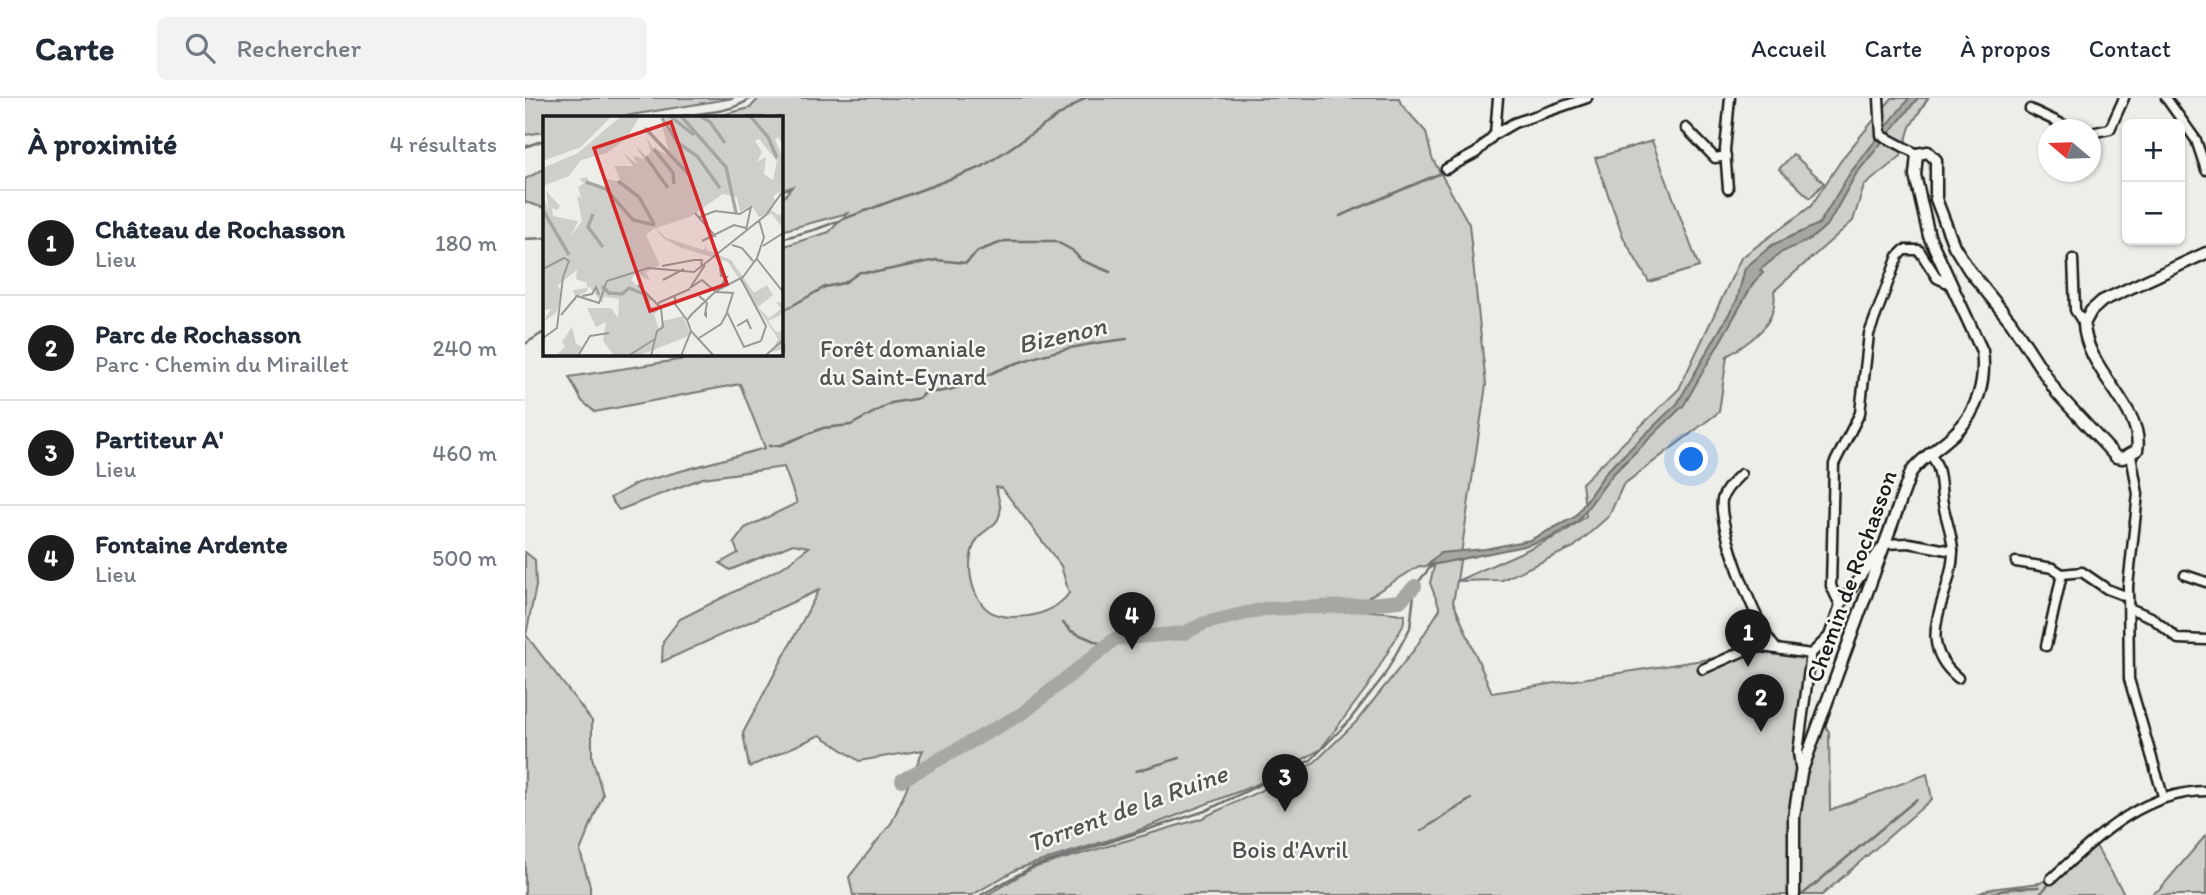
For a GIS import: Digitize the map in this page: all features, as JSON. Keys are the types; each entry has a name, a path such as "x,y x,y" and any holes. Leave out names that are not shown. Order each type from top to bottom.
{"street":[{"path":"1495,134 1498,98"},
{"path":"1446,169 1476,153 1495,134 1514,123 1587,98"},
{"path":"1728,189 1726,156 1730,98"},
{"path":"1878,98 1881,135 1917,154 1928,152 1936,160 1936,199 1954,246 1969,270 2011,322 2046,378 2103,445 2116,457 2131,455 2137,450 2137,429 2093,357 2084,324 2075,310 2073,259"},
{"path":"2101,131 2109,129 2124,98"},
{"path":"2166,98 2196,139 2206,170"},
{"path":"2030,109 2051,119"},
{"path":"1686,128 1715,158 1726,156"},
{"name":"Chemin de Rochasson","path":"1794,895 1794,817 1801,773 1911,472 1929,453 1957,432 1971,413 1979,394 1984,370 1982,351 1948,283 1929,236 1916,175 1917,154"},
{"path":"1840,605 1831,586 1834,464 1860,413 1869,334 1879,304 1900,252 1908,248 1922,253 1937,278 1948,283"},
{"path":"2084,324 2091,311 2102,302 2206,253"},
{"path":"1929,453 1938,463 1944,516 1953,551 1936,616 1935,639 1942,665 1958,678"},
{"path":"2131,455 2139,494 2129,597 2129,687 2163,796"},
{"path":"1741,474 1725,493 1723,514 1755,617 1764,635 1775,647"},
{"path":"1801,773 1798,752 1811,654 1834,628 1840,605 1884,544 1909,542 1953,551"},
{"path":"2016,562 2053,568 2062,574 2082,572 2118,595 2129,597"},
{"path":"2046,646 2062,574"},
{"path":"2185,575 2206,582"},
{"path":"2129,608 2151,617 2178,639 2206,640"},
{"path":"1703,669 1747,648 1775,647 1811,654"},
{"path":"2051,879 2105,830 2163,796 2206,791"}],"green space":[{"path":"525,98 734,98 625,116 543,116 543,132 525,135"},
{"path":"759,98 1399,98 1401,104 1426,132 1432,158 1469,224 1486,385 1453,602 1492,693 1728,656 1746,648 1811,654 1803,712 1801,770 1821,718 1829,732 1830,810 1927,774 1932,799 1822,895 987,895 1033,868 1200,819 1296,774 1316,761 1356,722 1414,650 1440,609 1430,583 1434,567 1419,566 1364,600 1343,603 1358,609 1405,615 1403,626 1368,686 1320,750 1258,784 1134,832 1017,869 972,895 853,895 849,877 892,822 923,750 859,761 820,735 749,767 743,733 819,590 662,662 663,641 680,619 783,567 809,547 793,544 730,570 720,563 738,553 734,543 745,528 797,503 784,467 703,478 619,510 610,498 637,483 765,448 740,384 595,412 582,401 569,377 697,355 782,355 782,302 785,301 782,247 829,232 848,213 782,231 782,200 792,187 782,191 782,116 717,116 750,108","holes":["996,487 1002,488 1061,566 1069,593 1051,609 1015,617 995,614 986,609 974,591 970,568 971,556 979,537 999,517"]},
{"path":"1892,98 1928,98 1910,127 1901,156 1864,186 1853,221 1774,291 1772,313 1768,322 1746,344 1727,356 1719,412 1623,485 1609,516 1574,547 1502,580 1457,581 1562,534 1586,516 1582,483 1679,389 1741,258 1811,206 1844,156"},
{"path":"1652,141 1699,267 1649,282 1624,239 1595,158"},
{"path":"1793,154 1824,183 1810,198 1779,169"},
{"path":"543,170 543,208 525,202 525,179"},
{"path":"525,552 535,560 536,586 526,635 592,721 592,757 603,795 580,851 590,895 525,895"},
{"path":"2206,835 2206,895 2150,895 2160,889"},
{"path":"2093,841 2125,895 1975,895 1990,889 2040,883 2056,874"}],"shaded area":[{"path":"1909,98 1918,98 1856,174 1828,224 1811,239 1782,252 1760,270 1763,273 1754,282 1684,405 1613,474 1577,522 1550,538 1524,546 1427,566 1440,553 1485,549 1530,540 1575,517 1606,472 1677,404 1737,300 1745,268 1772,245 1819,224 1850,173"}],"waterway":[{"name":"Bizenon","path":"679,116 723,110 751,98"},
{"path":"782,239 817,229 982,167 1085,98"},
{"name":"Bizenon","path":"525,147 543,140"},
{"path":"1340,216 1446,171"},
{"path":"525,239 543,238"},
{"path":"782,311 825,287 844,283 860,272 877,272 936,260 966,263 978,251 1005,241 1055,241 1072,250 1081,260 1110,272"},
{"path":"525,344 543,333"},
{"name":"Bizenon","path":"769,446 781,445 823,428 851,425 891,403 920,398 926,392 960,387 1042,355 1127,339"},
{"name":"Torrent de la Ruine","path":"981,895 1032,867 1205,811 1311,760 1348,722 1384,676 1410,628 1415,586 1433,564"},
{"name":"Torrent de la Ruine","path":"902,780 1023,713 1115,639 1184,633 1205,623 1264,609 1400,601 1415,586"},
{"path":"2145,618 2157,627"},
{"path":"1063,623 1071,631 1106,646"},
{"path":"1136,771 1180,758"},
{"path":"1421,831 1471,799"},
{"path":"1802,895 1917,799"},
{"path":"2039,895 2051,882"},
{"path":"1982,895 2015,888 2039,887"}],"place":[{"name":"Fontaine Ardente","path":"1132,650"},
{"name":"Château de Rochasson","path":"1748,667"},
{"name":"Parc de Rochasson","path":"1761,732"},
{"name":"Partiteur A'","path":"1285,812"}],"park label":[{"name":"Forêt domaniale du Saint-Eynard","path":"903,362"},
{"name":"Bois d'Avril","path":"1290,849"}]}
